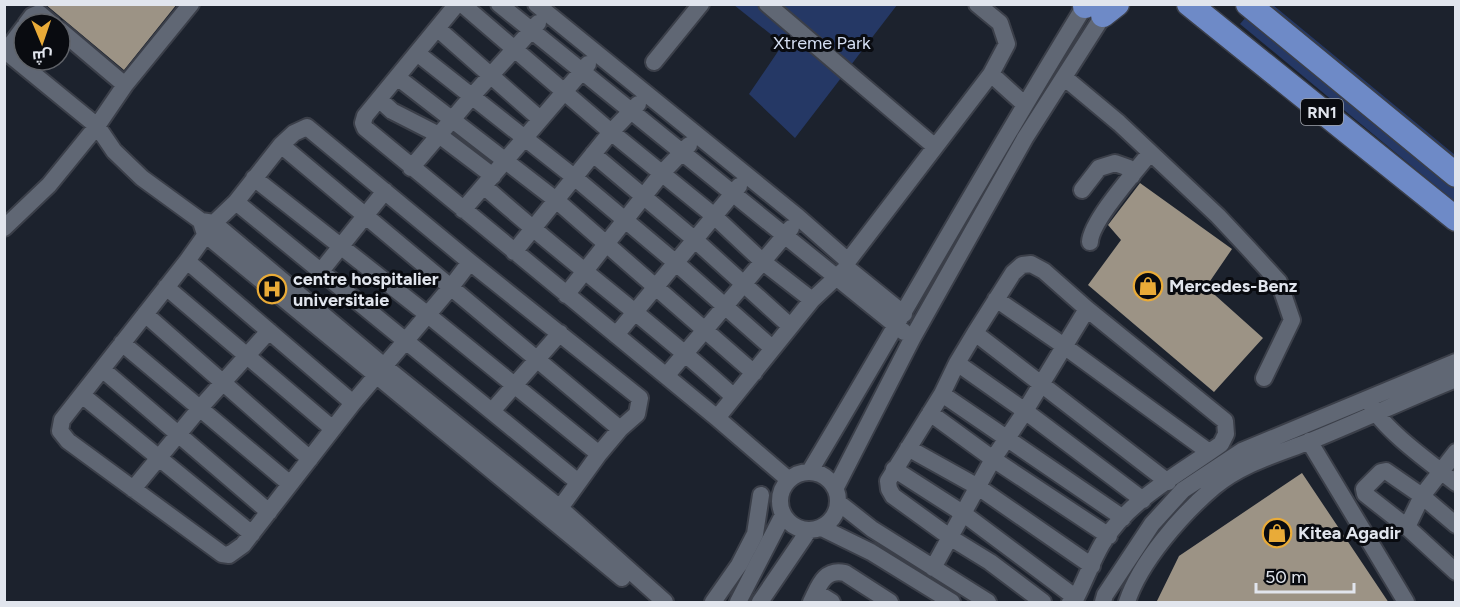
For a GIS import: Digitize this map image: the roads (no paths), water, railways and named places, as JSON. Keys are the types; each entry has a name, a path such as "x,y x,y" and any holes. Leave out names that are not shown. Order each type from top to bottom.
{"highway":[{"name":"RN1","path":"1189,4 1455,219"},
{"name":"RN1","path":"1248,4 1455,175"}],"street":[{"path":"4,228 49,185 97,126 124,85 191,4"},
{"path":"457,4 365,116 363,123 365,128 789,480"},
{"path":"462,4 611,132 713,215 762,261 812,300"},
{"path":"499,4 785,235 844,268"},
{"path":"654,62 701,4"},
{"path":"767,4 934,146"},
{"path":"717,418 812,300 844,268 934,146 991,74 1007,44 999,23 976,4"},
{"path":"760,603 815,529 835,516 837,495 913,338 1025,138 1065,78 1098,7"},
{"path":"810,471 1024,104 1098,7"},
{"path":"411,168 473,95 532,31 541,9 798,217 844,268 900,320 913,338"},
{"path":"438,29 540,119"},
{"path":"72,40 124,85"},
{"path":"5,50 97,126 114,152 142,178 207,226 658,601"},
{"path":"417,53 574,177 772,348"},
{"path":"463,210 597,54"},
{"path":"991,74 1024,104"},
{"path":"397,77 556,200 754,373"},
{"path":"1065,78 1119,123 1218,216 1279,282 1292,320 1264,378"},
{"path":"514,252 611,132 646,94"},
{"path":"380,100 392,111 439,135 489,181 532,229 685,353 734,397"},
{"path":"470,262 407,341 380,370 252,534 229,555 222,554 133,489 68,441 60,431 62,420 187,261 207,226 236,202 281,145 294,133 308,127 470,262 640,398 636,414 599,454 560,508"},
{"path":"566,295 662,173 698,136"},
{"path":"281,145 620,429"},
{"path":"1090,242 1090,234 1100,218 1150,153"},
{"path":"593,154 744,282 790,326"},
{"path":"1082,190 1099,168 1115,163 1129,168 1132,176"},
{"path":"616,335 713,215 748,177"},
{"path":"254,178 599,454"},
{"path":"321,271 385,191"},
{"path":"236,202 578,482"},
{"path":"666,376 798,217"},
{"path":"187,261 353,404"},
{"path":"894,469 964,514 1073,600 1103,543 1124,518 1143,500 1221,444 1226,434 1225,421 1087,309 1044,271 1031,264 1022,265 1013,273 975,333 942,394 894,469 888,481 893,496 951,538 990,562 1043,603"},
{"path":"166,287 333,429"},
{"path":"996,299 1209,452"},
{"path":"933,568 993,459 1008,439 1087,309"},
{"path":"145,314 310,459"},
{"path":"133,489 200,408 269,332"},
{"path":"492,411 560,333"},
{"path":"975,333 1168,482"},
{"path":"122,343 290,484"},
{"path":"1127,603 1132,587 1162,539 1215,486 1257,461 1309,441 1455,362"},
{"path":"957,363 1143,500"},
{"path":"102,369 269,512"},
{"path":"380,370 560,508 658,601"},
{"path":"1103,603 1105,596 1152,524 1183,490 1242,451 1455,379"},
{"path":"942,394 1124,518"},
{"path":"82,395 252,534"},
{"path":"1371,406 1422,457 1455,483"},
{"path":"930,413 993,459 1109,536"},
{"path":"1309,441 1406,603"},
{"path":"908,448 978,486 1092,566"},
{"path":"1400,523 1455,452"},
{"path":"952,603 871,552 815,529 794,526 783,515 780,506 780,496 789,480 802,472 810,471 825,476 837,495 865,524 988,603"},
{"path":"1455,525 1422,496 1386,471 1381,472 1364,489 1365,494 1455,572"},
{"path":"713,603 739,565 755,534 761,495"},
{"path":"1358,522 1374,513 1400,523"},
{"path":"738,603 783,515"},
{"path":"832,603 813,597 826,576 837,571 850,576 890,603"}],"place":[{"name":"Mercedes-Benz","path":"1148,286"},
{"name":"centre hospitalier universitaie","path":"272,289"},
{"name":"Kitea Agadir","path":"1277,533"}],"park label":[{"name":"Xtreme Park","path":"822,43"}]}
